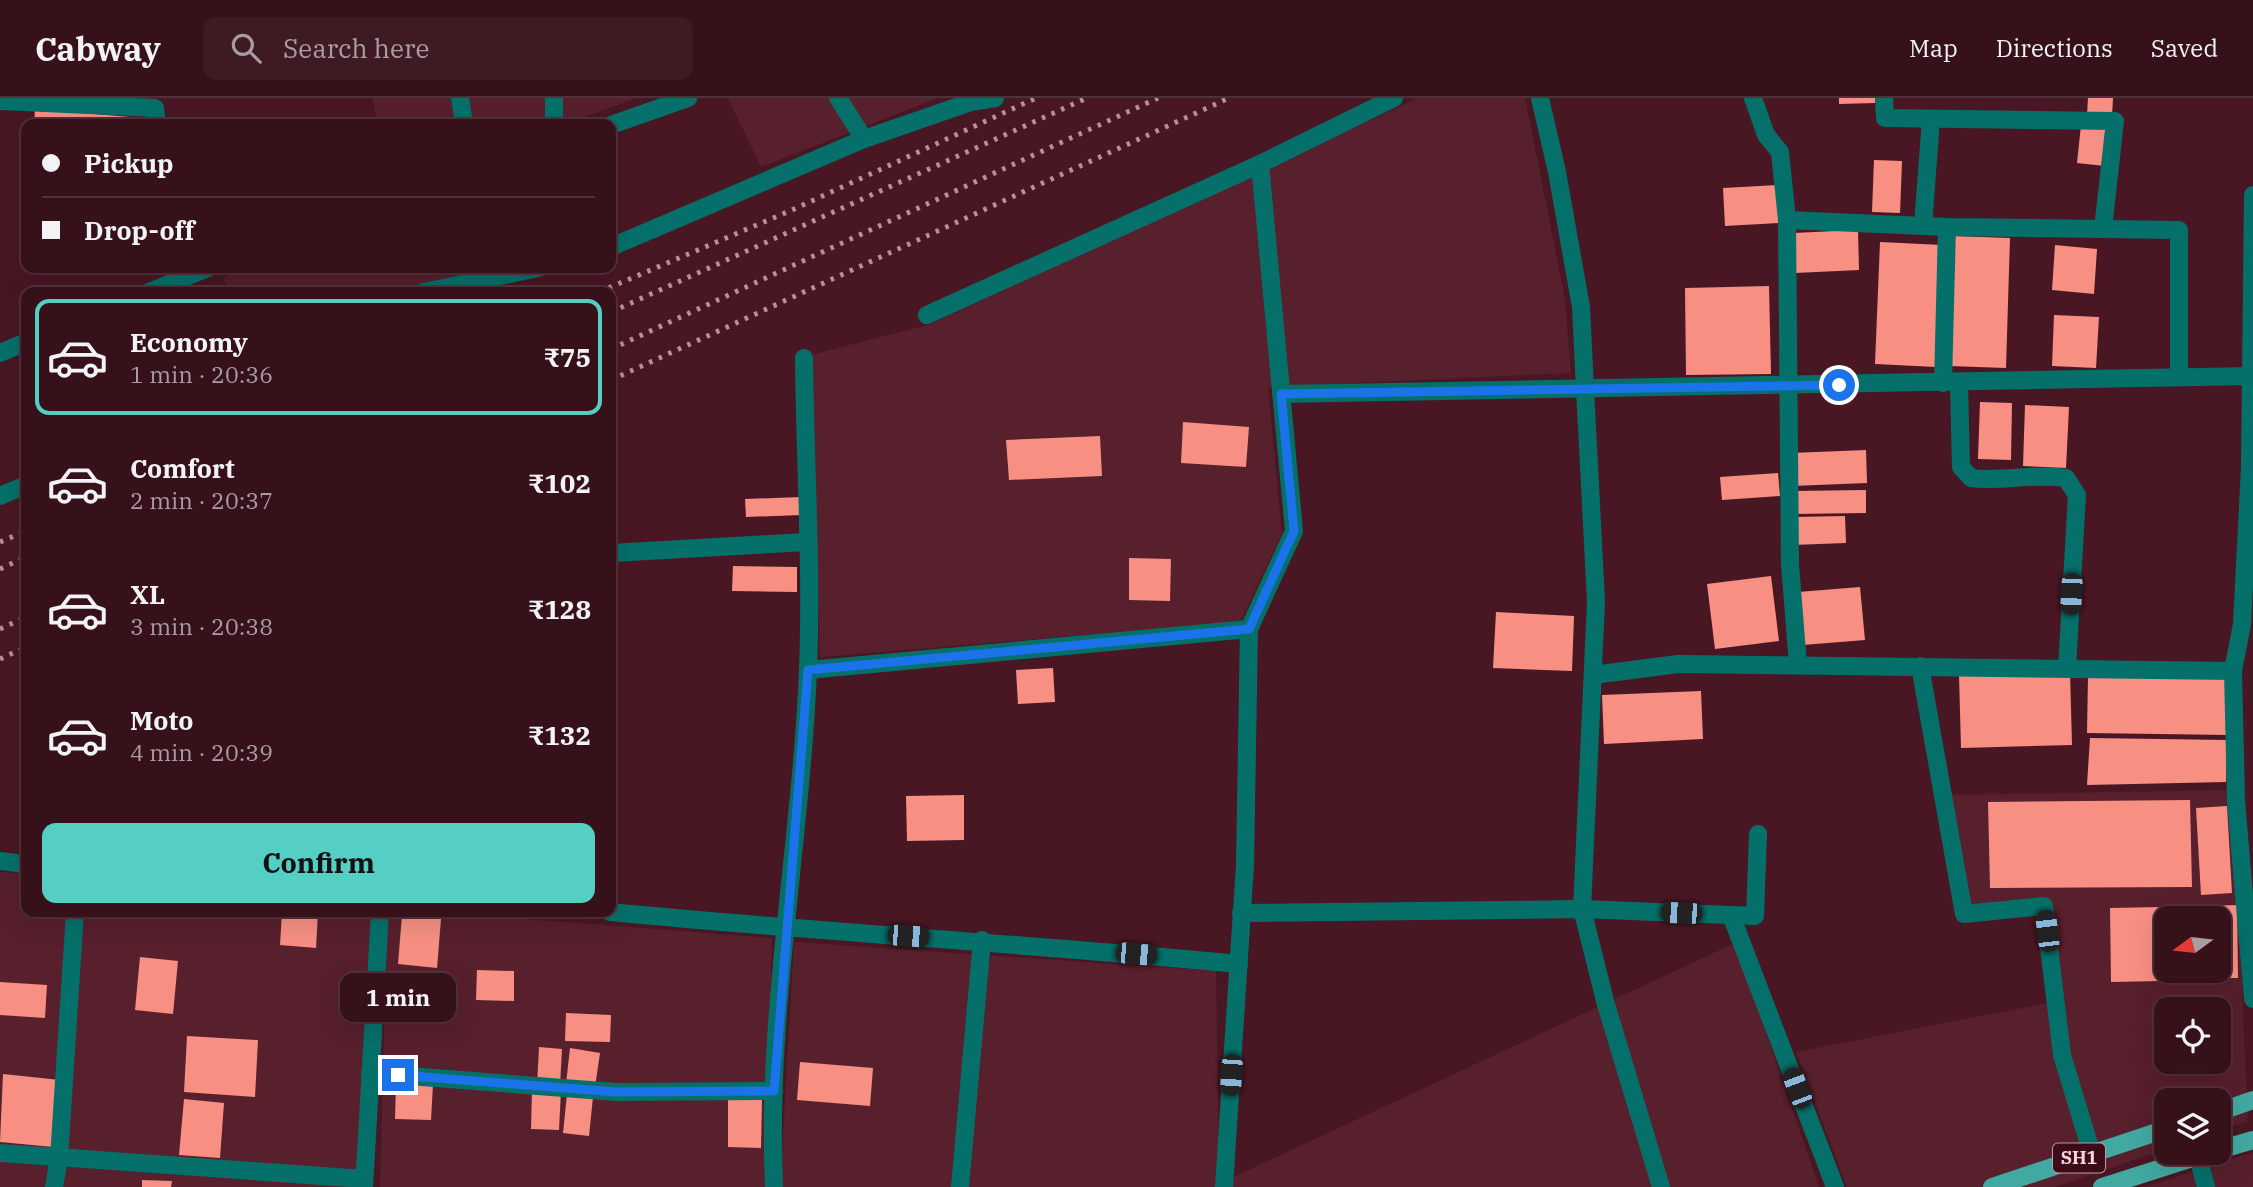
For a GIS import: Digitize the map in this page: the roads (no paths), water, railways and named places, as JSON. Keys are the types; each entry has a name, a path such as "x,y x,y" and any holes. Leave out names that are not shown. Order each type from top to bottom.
{"main road":[{"path":"2231,1108 2253,1100"},
{"name":"SH1","path":"1992,1187 2154,1133"},
{"path":"2231,1146 2253,1140"},
{"name":"SH1","path":"2102,1187 2168,1165"}],"street":[{"path":"460,98 463,119"},
{"path":"554,98 554,119"},
{"path":"616,123 688,98"},
{"path":"838,98 864,139"},
{"path":"616,245 864,139 971,100 995,98"},
{"path":"927,315 1260,163 1394,98"},
{"path":"1540,98 1557,172 1581,307 1596,601 1582,909 1605,1001 1661,1187"},
{"path":"1754,98 1766,135 1780,152 1787,220 1790,564 1798,665"},
{"path":"1884,98 1885,118 2115,121 2103,229"},
{"path":"0,101 155,108 156,119"},
{"path":"1923,226 1931,119"},
{"path":"1224,1187 1245,865 1249,629 1294,531 1260,163"},
{"path":"2253,195 2247,623 2234,671 2236,801 2253,999"},
{"path":"1787,220 1947,227 2179,230 2179,377"},
{"path":"1947,227 1951,383 1961,467 1970,478 1987,480 2040,474 2066,478 2077,495 2067,668"},
{"path":"158,287 185,273"},
{"path":"444,287 501,273"},
{"path":"0,353 21,344"},
{"path":"774,1187 774,1091 808,670 804,358"},
{"path":"1281,394 2251,376"},
{"path":"0,496 21,487"},
{"path":"616,553 806,542"},
{"path":"808,670 1249,629"},
{"path":"1593,675 1678,664 2234,671"},
{"path":"1920,666 1964,914 2044,906 2062,1055 2092,1154"},
{"path":"1241,913 1582,909 1755,916 1758,834"},
{"path":"0,861 21,863"},
{"path":"616,913 785,929 982,940 1239,964"},
{"path":"1731,915 1835,1187"},
{"path":"54,1187 59,1158 75,917"},
{"path":"0,1153 364,1183 380,917"},
{"path":"960,1187 982,940"},
{"path":"370,1073 616,1092 774,1091"},
{"path":"2203,1165 2206,1187"}],"railway":[{"path":"611,287 792,210 1036,98"},
{"path":"616,310 1087,98"},
{"path":"616,347 1158,98"},
{"path":"616,378 1229,98"},
{"path":"0,542 21,533"},
{"path":"0,569 21,559"},
{"path":"0,629 21,619"},
{"path":"0,659 21,649"}]}
